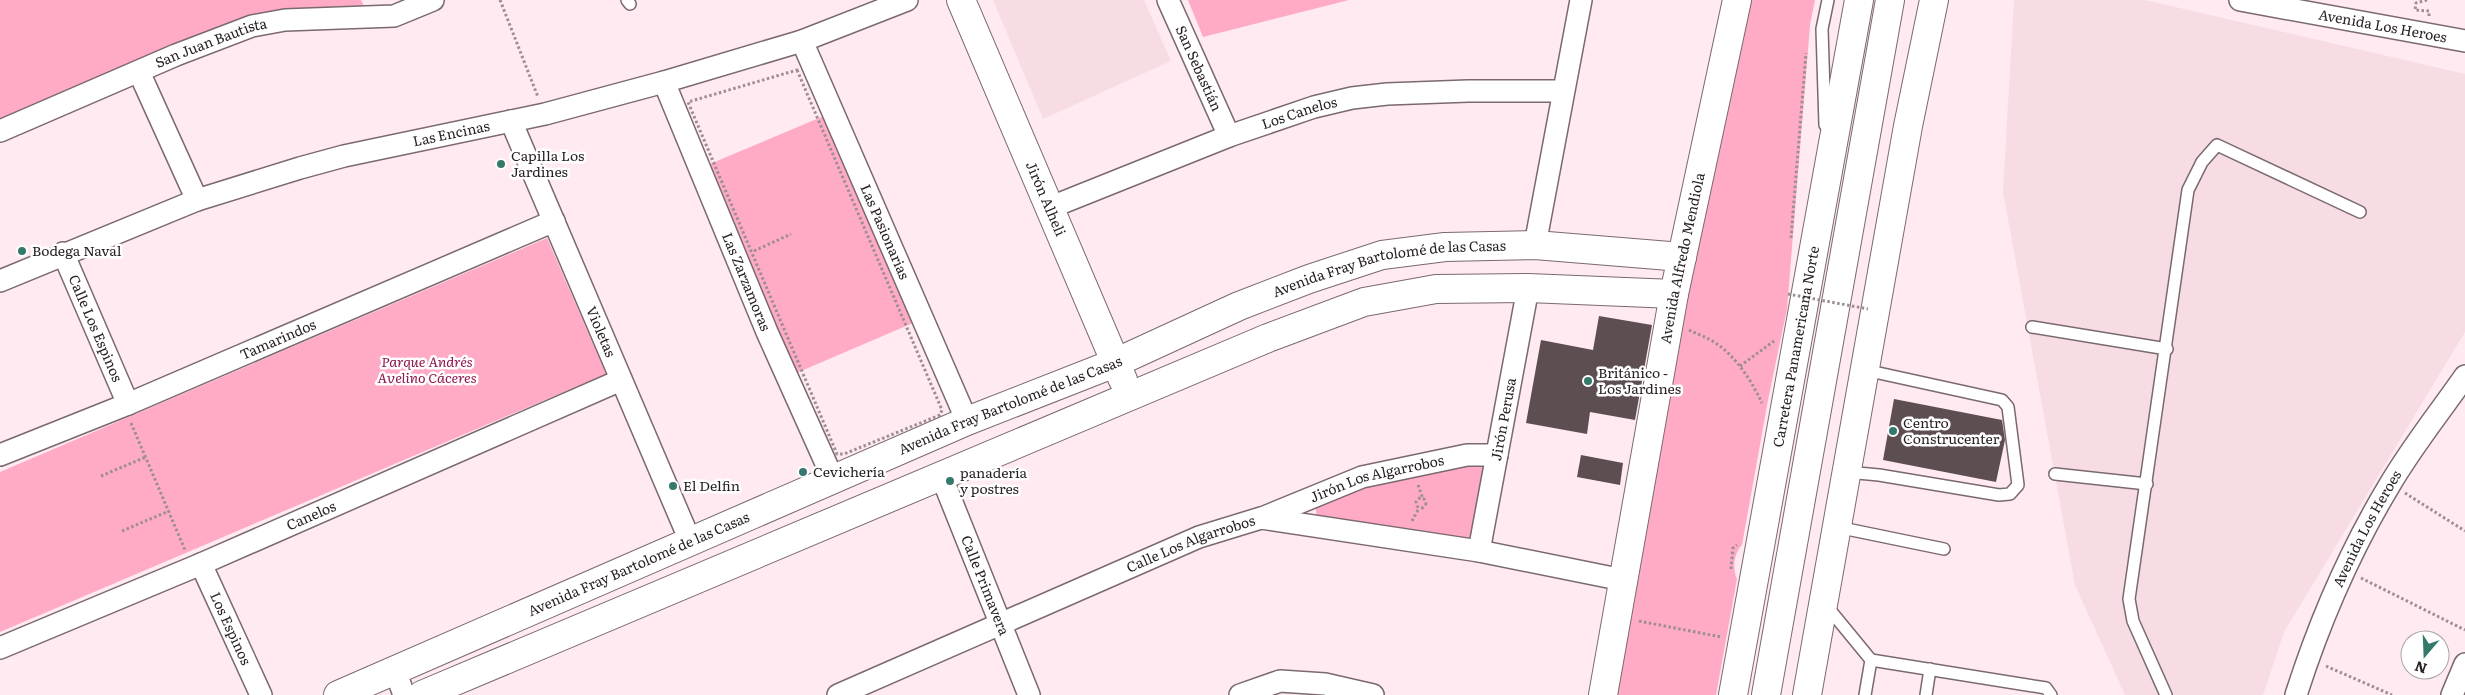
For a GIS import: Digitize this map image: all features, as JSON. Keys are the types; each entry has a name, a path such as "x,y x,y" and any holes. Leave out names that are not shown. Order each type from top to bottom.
{"main road":[{"name":"Jirón Alheli","path":"961,0 1115,363 1132,396"},
{"name":"Avenida Alfredo Mendiola","path":"1603,695 1674,294 1737,0"},
{"name":"Carretera Panamericana Norte","path":"1733,695 1858,0"},
{"path":"1766,695 1890,0"},
{"path":"1807,695 1908,126 1934,0"},
{"name":"Avenida Fray Bartolomé de las Casas","path":"338,695 400,682 691,543 833,479 968,421 1115,363 1239,306 1309,279 1382,255 1445,247 1535,245 1682,257"},
{"name":"Avenida Fray Bartolomé de las Casas","path":"422,695 1268,338 1364,302 1436,289 1528,288 1674,294"}],"street":[{"name":"San Juan Bautista","path":"0,131 176,55 252,26 285,20 394,16 433,0"},
{"name":"Las Encinas","path":"0,281 64,253 197,200 344,156 545,114 664,82 802,41 907,0"},
{"name":"San Sebastián","path":"1168,0 1229,136"},
{"path":"1535,245 1581,0"},
{"name":"Avenida Los Heroes","path":"2240,0 2465,41"},
{"name":"Las Pasionarias","path":"802,41 968,421"},
{"path":"139,72 197,200"},
{"name":"Las Zarzamoras","path":"664,82 767,332 833,479"},
{"name":"Los Canelos","path":"1049,208 1229,136 1314,107 1352,98 1387,94 1468,91 1563,91"},
{"name":"Violetas","path":"511,121 691,543"},
{"name":"Tamarindos","path":"0,454 128,404 554,221"},
{"name":"Calle Los Espinos","path":"64,253 128,404"},
{"name":"Jirón Perusa","path":"1479,551 1528,288"},
{"name":"Avenida Los Heroes","path":"2296,695 2308,658 2366,525 2390,484 2465,376"},
{"name":"Canelos","path":"0,648 201,564 621,380"},
{"name":"Jirón Los Algarrobos","path":"1262,518 1362,477 1467,455 1496,455"},
{"name":"Calle Primavera","path":"941,475 1029,695"},
{"name":"Calle Los Algarrobos","path":"838,695 1199,538 1262,518 1479,551 1623,580"},
{"name":"Los Espinos","path":"201,564 261,695"},
{"path":"2452,695 2465,664"},
{"path":"1240,695 1280,681 1325,684 1373,695"}],"lane":[{"path":"1827,169 1822,29 1828,0"},
{"path":"2166,695 2133,621 2129,599 2167,349 2188,190 2202,162 2217,144 2360,212"},
{"path":"2032,327 2167,349"},
{"path":"1847,472 1879,475 1999,495 2010,494 2018,485 2008,408 2002,400 1865,370"},
{"path":"2056,474 2147,484"},
{"path":"1837,527 1944,548"},
{"path":"1823,602 1871,660 2046,688 2051,695"},
{"path":"1865,695 1871,660"},
{"path":"1926,695 1930,669"}],"path":[{"path":"500,0 545,114"},
{"path":"1790,246 1807,48"},
{"path":"688,102 796,70"},
{"path":"752,252 792,234"},
{"path":"1788,294 1868,309"},
{"path":"1683,326 1714,342 1740,366 1776,337"},
{"path":"1773,341 1775,332"},
{"path":"128,404 130,418 186,551 201,564"},
{"path":"101,476 146,457"},
{"path":"2390,484 2465,531"},
{"path":"122,531 169,511"},
{"path":"2345,570 2465,630"},
{"path":"1634,620 1724,638"},
{"path":"2308,658 2392,695"}],"shaded area":[{"path":"993,0 1144,0 1171,61 1043,119"},
{"path":"2014,0 2145,0 2465,74 2465,332 2284,632 2263,695 2125,695 2075,585 2003,192"}],"green space":[{"path":"0,0 361,0 364,6 256,14 0,123"},
{"path":"1188,0 1349,0 1203,37"},
{"path":"1745,0 1815,0 1810,25 1787,309 1768,400 1742,545 1737,552 1735,561 1737,579 1716,695 1612,695 1682,319 1700,237"},
{"path":"824,116 913,323 794,374 705,166"},
{"name":"Parque Andrés Avelino Cáceres","path":"547,238 606,374 0,632 0,472"},
{"path":"1471,461 1483,467 1487,475 1471,540 1317,519 1315,501"}],"building":[{"name":"Británico - Los Jardines","path":"1599,316 1652,325 1635,420 1590,412 1587,434 1526,423 1541,340 1593,350"},
{"path":"1894,399 2002,420 2005,440 1996,482 1883,460"},
{"path":"1581,455 1623,463 1620,485 1577,477"}],"place":[{"name":"Capilla Los Jardines","path":"501,164"},
{"name":"Bodega Naval","path":"22,251"},
{"name":"Británico - Los Jardines","path":"1588,381"},
{"name":"Centro Construcenter","path":"1893,431"},
{"name":"Cevichería","path":"803,472"},
{"name":"panadería y postres","path":"950,481"},
{"name":"El Delfin","path":"673,486"}]}
